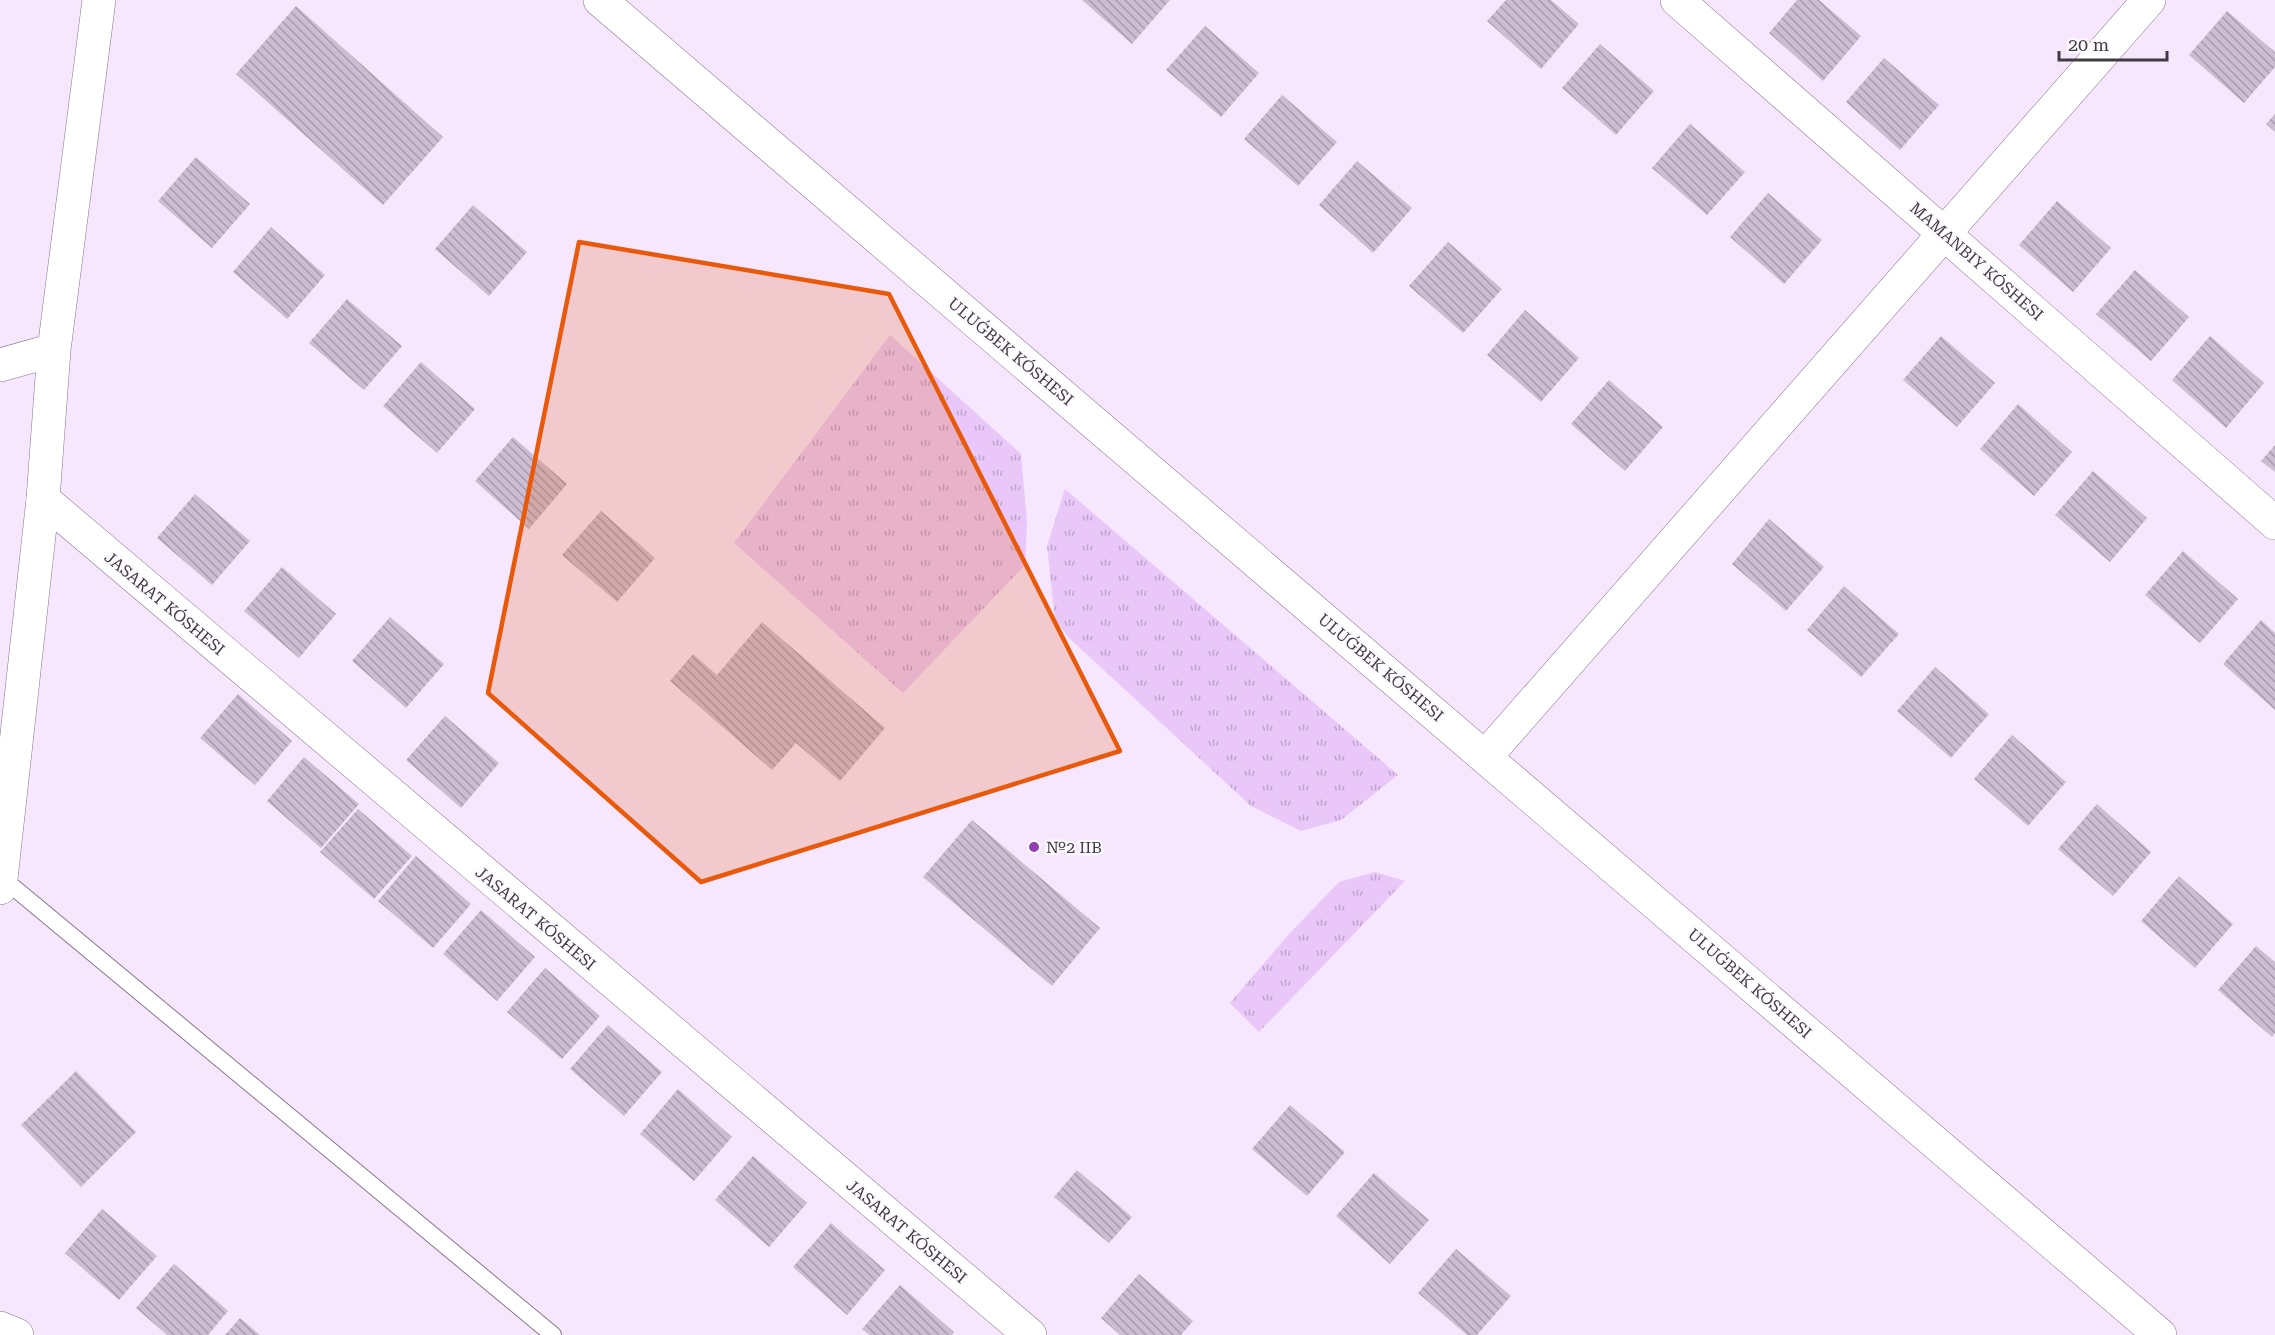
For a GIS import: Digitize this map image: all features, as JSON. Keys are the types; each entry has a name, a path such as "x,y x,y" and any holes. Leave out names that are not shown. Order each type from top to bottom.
{"street":[{"path":"1,883 43,499 54,350 99,0"},
{"name":"ULUǴBEK KÓSHESI","path":"600,0 2160,1335"},
{"name":"MAMANBIY KÓSHESI","path":"1677,0 2275,523"},
{"path":"1486,756 2149,0"},
{"path":"0,365 54,350"},
{"name":"JASARAT KÓSHESI","path":"43,499 1030,1335"},
{"path":"0,1328 17,1335"}],"lane":[{"path":"1,883 553,1335"}],"highlighted area":[{"path":"579,242 889,294 1120,751 701,882 488,693"}],"green space":[{"path":"890,335 1021,454 1027,522 1025,565 903,693 734,543"},
{"path":"1065,489 1398,775 1341,820 1301,831 1251,806 1069,638 1055,620 1047,546"},
{"path":"1375,872 1405,881 1259,1032 1230,1003 1289,934 1339,882"}],"building":[{"path":"1082,0 1170,0 1132,44"},
{"path":"1506,0 1551,0 1579,24 1541,69 1487,21"},
{"path":"1797,0 1819,0 1861,36 1823,81 1769,33"},
{"path":"296,6 443,137 383,205 236,74"},
{"path":"2227,11 2275,52 2275,67 2244,103 2189,55"},
{"path":"1205,26 1259,73 1221,117 1166,70"},
{"path":"1600,44 1654,91 1616,135 1562,88"},
{"path":"1884,58 1939,105 1900,150 1846,102"},
{"path":"1282,95 1337,142 1298,186 1244,139"},
{"path":"2275,114 2275,132 2266,124"},
{"path":"1690,124 1745,172 1707,215 1652,168"},
{"path":"196,157 250,204 212,248 158,201"},
{"path":"1357,161 1412,208 1373,253 1319,205"},
{"path":"1768,193 1822,240 1784,284 1730,237"},
{"path":"2057,201 2111,248 2073,292 2019,245"},
{"path":"473,205 527,252 489,296 435,249"},
{"path":"271,227 325,275 287,319 233,272"},
{"path":"1448,242 1502,289 1463,333 1409,286"},
{"path":"2135,270 2189,317 2151,361 2096,314"},
{"path":"347,299 402,346 364,390 309,343"},
{"path":"1525,310 1579,358 1541,402 1487,355"},
{"path":"1941,336 1995,383 1957,427 1903,380"},
{"path":"2210,336 2264,383 2226,428 2172,380"},
{"path":"421,362 475,409 437,453 383,406"},
{"path":"1609,380 1663,427 1625,471 1571,424"},
{"path":"2018,404 2072,452 2034,496 1980,449"},
{"path":"513,437 567,484 529,529 475,481"},
{"path":"2275,445 2275,472 2261,461"},
{"path":"2093,471 2147,518 2110,562 2055,515"},
{"path":"195,494 250,541 212,585 157,538"},
{"path":"601,511 655,558 617,602 562,555"},
{"path":"1769,519 1824,567 1786,611 1732,564"},
{"path":"2183,551 2238,599 2200,643 2145,595"},
{"path":"282,567 336,614 299,658 244,611"},
{"path":"1844,586 1899,634 1861,677 1807,630"},
{"path":"390,617 444,664 406,708 352,661"},
{"path":"2261,620 2275,633 2275,710 2223,664"},
{"path":"762,622 885,728 840,781 796,743 772,770 670,681 693,654 717,675"},
{"path":"1935,667 1989,714 1951,758 1897,711"},
{"path":"238,694 292,741 255,785 200,738"},
{"path":"445,716 499,763 461,808 406,760"},
{"path":"2012,735 2066,782 2028,826 1974,779"},
{"path":"304,757 359,804 321,848 267,801"},
{"path":"2097,804 2151,852 2113,896 2058,849"},
{"path":"358,809 412,856 374,899 320,852"},
{"path":"972,820 1100,928 1052,986 923,877"},
{"path":"416,856 471,904 433,948 378,901"},
{"path":"2179,876 2233,924 2195,968 2141,921"},
{"path":"481,910 535,957 497,1001 443,954"},
{"path":"2256,946 2275,962 2275,1033 2272,1037 2218,990"},
{"path":"545,968 600,1016 562,1059 507,1012"},
{"path":"608,1025 662,1072 624,1116 570,1069"},
{"path":"76,1071 136,1132 81,1187 21,1125"},
{"path":"678,1089 732,1137 694,1181 640,1134"},
{"path":"1290,1105 1345,1152 1307,1196 1252,1149"},
{"path":"753,1156 807,1203 769,1247 715,1200"},
{"path":"1077,1170 1132,1217 1109,1243 1054,1197"},
{"path":"1374,1173 1429,1220 1390,1264 1336,1216"},
{"path":"102,1209 157,1256 119,1300 65,1253"},
{"path":"831,1223 885,1270 847,1315 793,1267"},
{"path":"1456,1249 1511,1296 1477,1335 1467,1335 1418,1293"},
{"path":"174,1264 228,1311 208,1335 167,1335 136,1308"},
{"path":"1139,1274 1193,1321 1181,1335 1120,1335 1101,1318"},
{"path":"900,1285 954,1332 952,1335 869,1335 862,1329"},
{"path":"240,1318 260,1335 225,1335"}],"place":[{"name":"№2 IIB","path":"1034,847"}]}
